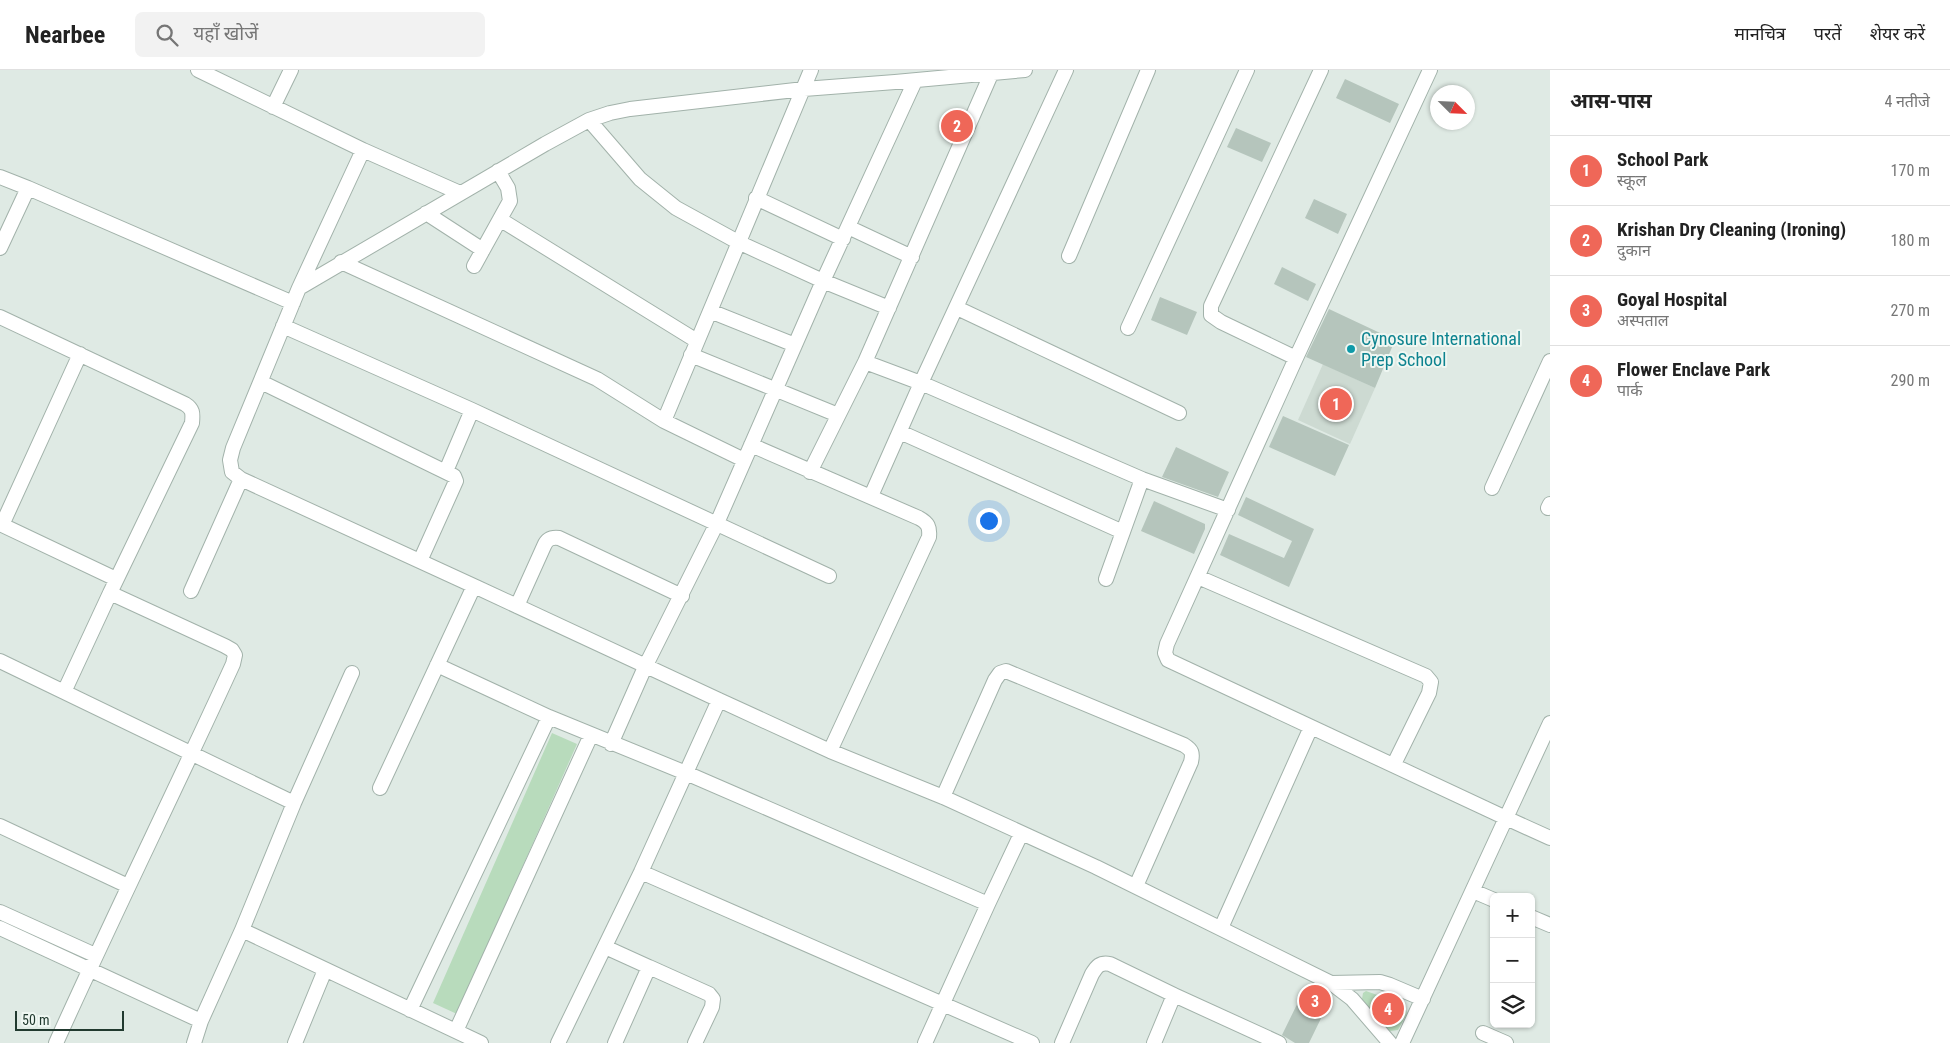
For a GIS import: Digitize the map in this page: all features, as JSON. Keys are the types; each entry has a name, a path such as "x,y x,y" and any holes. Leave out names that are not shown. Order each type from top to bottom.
{"street":[{"path":"198,70 363,150 460,193"},
{"path":"273,106 291,70"},
{"path":"664,421 811,70"},
{"path":"299,288 498,171 590,120 610,112 897,76 915,81 962,73 1025,70"},
{"path":"872,496 921,383 1066,70"},
{"path":"1069,256 1148,70"},
{"path":"1128,328 1247,70"},
{"path":"1296,358 1221,322 1211,315 1211,306 1321,70"},
{"path":"1430,70 1296,358 1167,644 1165,653 1168,660 1550,838"},
{"path":"810,472 865,362 992,72"},
{"path":"611,744 646,667 717,523 823,281 915,81"},
{"path":"590,120 622,161 646,184 676,208 738,242 823,281 889,308"},
{"path":"363,150 299,288 233,448 230,460 232,472 240,479 830,751 943,797 1136,886 1332,983 1352,999 1390,1043"},
{"path":"474,266 510,201 508,188 498,171"},
{"path":"0,177 293,303"},
{"path":"0,248 28,188"},
{"path":"756,198 912,257"},
{"path":"426,214 483,250"},
{"path":"501,220 697,341"},
{"path":"342,262 597,379 664,421 744,460"},
{"path":"957,308 1179,413"},
{"path":"710,311 795,346"},
{"path":"0,317 185,404 191,408 193,414 192,423 116,579 64,692"},
{"path":"283,326 472,410 829,576"},
{"path":"80,354 1,525 116,579"},
{"path":"691,355 838,415"},
{"path":"865,362 921,383 1142,479 1228,510"},
{"path":"1492,488 1549,368"},
{"path":"261,382 454,476 456,481 420,561"},
{"path":"446,471 472,410"},
{"path":"900,432 1123,532"},
{"path":"751,445 810,472 872,496 927,522 930,529 929,537 830,751"},
{"path":"191,591 240,479"},
{"path":"1106,579 1142,479"},
{"path":"517,606 547,540 553,537 559,538 682,596"},
{"path":"1198,577 1426,676 1431,682 1429,693 1394,764"},
{"path":"380,788 474,586"},
{"path":"56,1043 95,955 192,755 233,664 235,655 232,650 225,646 110,593"},
{"path":"0,661 294,803"},
{"path":"437,665 611,744 686,773 988,904"},
{"path":"943,797 994,680 1000,673 1006,671 1184,745 1193,754 1191,762 1136,886"},
{"path":"194,1043 201,1021 242,930 294,803 352,673"},
{"path":"558,1043 641,872 719,700"},
{"path":"410,1010 549,717"},
{"path":"1402,1043 1550,723"},
{"path":"1220,928 1311,727"},
{"path":"456,1031 591,735"},
{"path":"0,826 128,886"},
{"path":"925,1043 1021,834"},
{"path":"641,872 1032,1043"},
{"path":"1473,891 1490,898"},
{"path":"0,912 95,955"},
{"path":"1535,919 1550,925"},
{"path":"0,928 201,1021"},
{"path":"242,930 482,1043"},
{"path":"605,947 709,994 713,1000 712,1007 695,1043"},
{"path":"1062,1043 1092,974 1098,965 1103,963 1110,964 1174,995 1258,1039 1280,1043"},
{"path":"615,1043 649,967"},
{"path":"295,1043 325,970"},
{"path":"1332,983 1380,982 1423,999"},
{"path":"1154,1043 1174,995"},
{"path":"1483,1033 1506,1043"}],"shaded area":[{"path":"1323,364 1375,388 1350,444 1298,420"}],"green space":[{"path":"552,733 577,744 457,1014 433,1003"},
{"path":"1366,991 1405,1005 1407,1014 1398,1030 1390,1031 1362,999 1363,993"}],"building":[{"path":"1345,79 1399,104 1390,123 1336,98"},
{"path":"1236,128 1271,143 1262,162 1227,147"},
{"path":"1314,199 1347,214 1338,234 1305,218"},
{"path":"1282,267 1316,284 1308,301 1274,284"},
{"path":"1160,297 1197,312 1187,335 1151,320"},
{"name":"Cynosure International Prep School","path":"1329,309 1395,340 1375,388 1306,357"},
{"path":"1283,416 1349,445 1335,476 1269,447"},
{"path":"1176,447 1229,472 1218,497 1162,477"},
{"path":"1246,497 1314,529 1289,587 1220,555 1229,534 1284,558 1292,541 1238,515"},
{"path":"1154,501 1205,524 1205,529 1194,554 1141,531"},
{"path":"1304,990 1329,1002 1309,1043 1295,1043 1282,1035"}],"place":[{"name":"Krishan Dry Cleaning (Ironing)","path":"957,126"},
{"name":"Cynosure International Prep School","path":"1351,349"},
{"name":"School Park","path":"1336,404"},
{"name":"Goyal Hospital","path":"1315,1001"},
{"name":"Flower Enclave Park","path":"1388,1009"}]}
